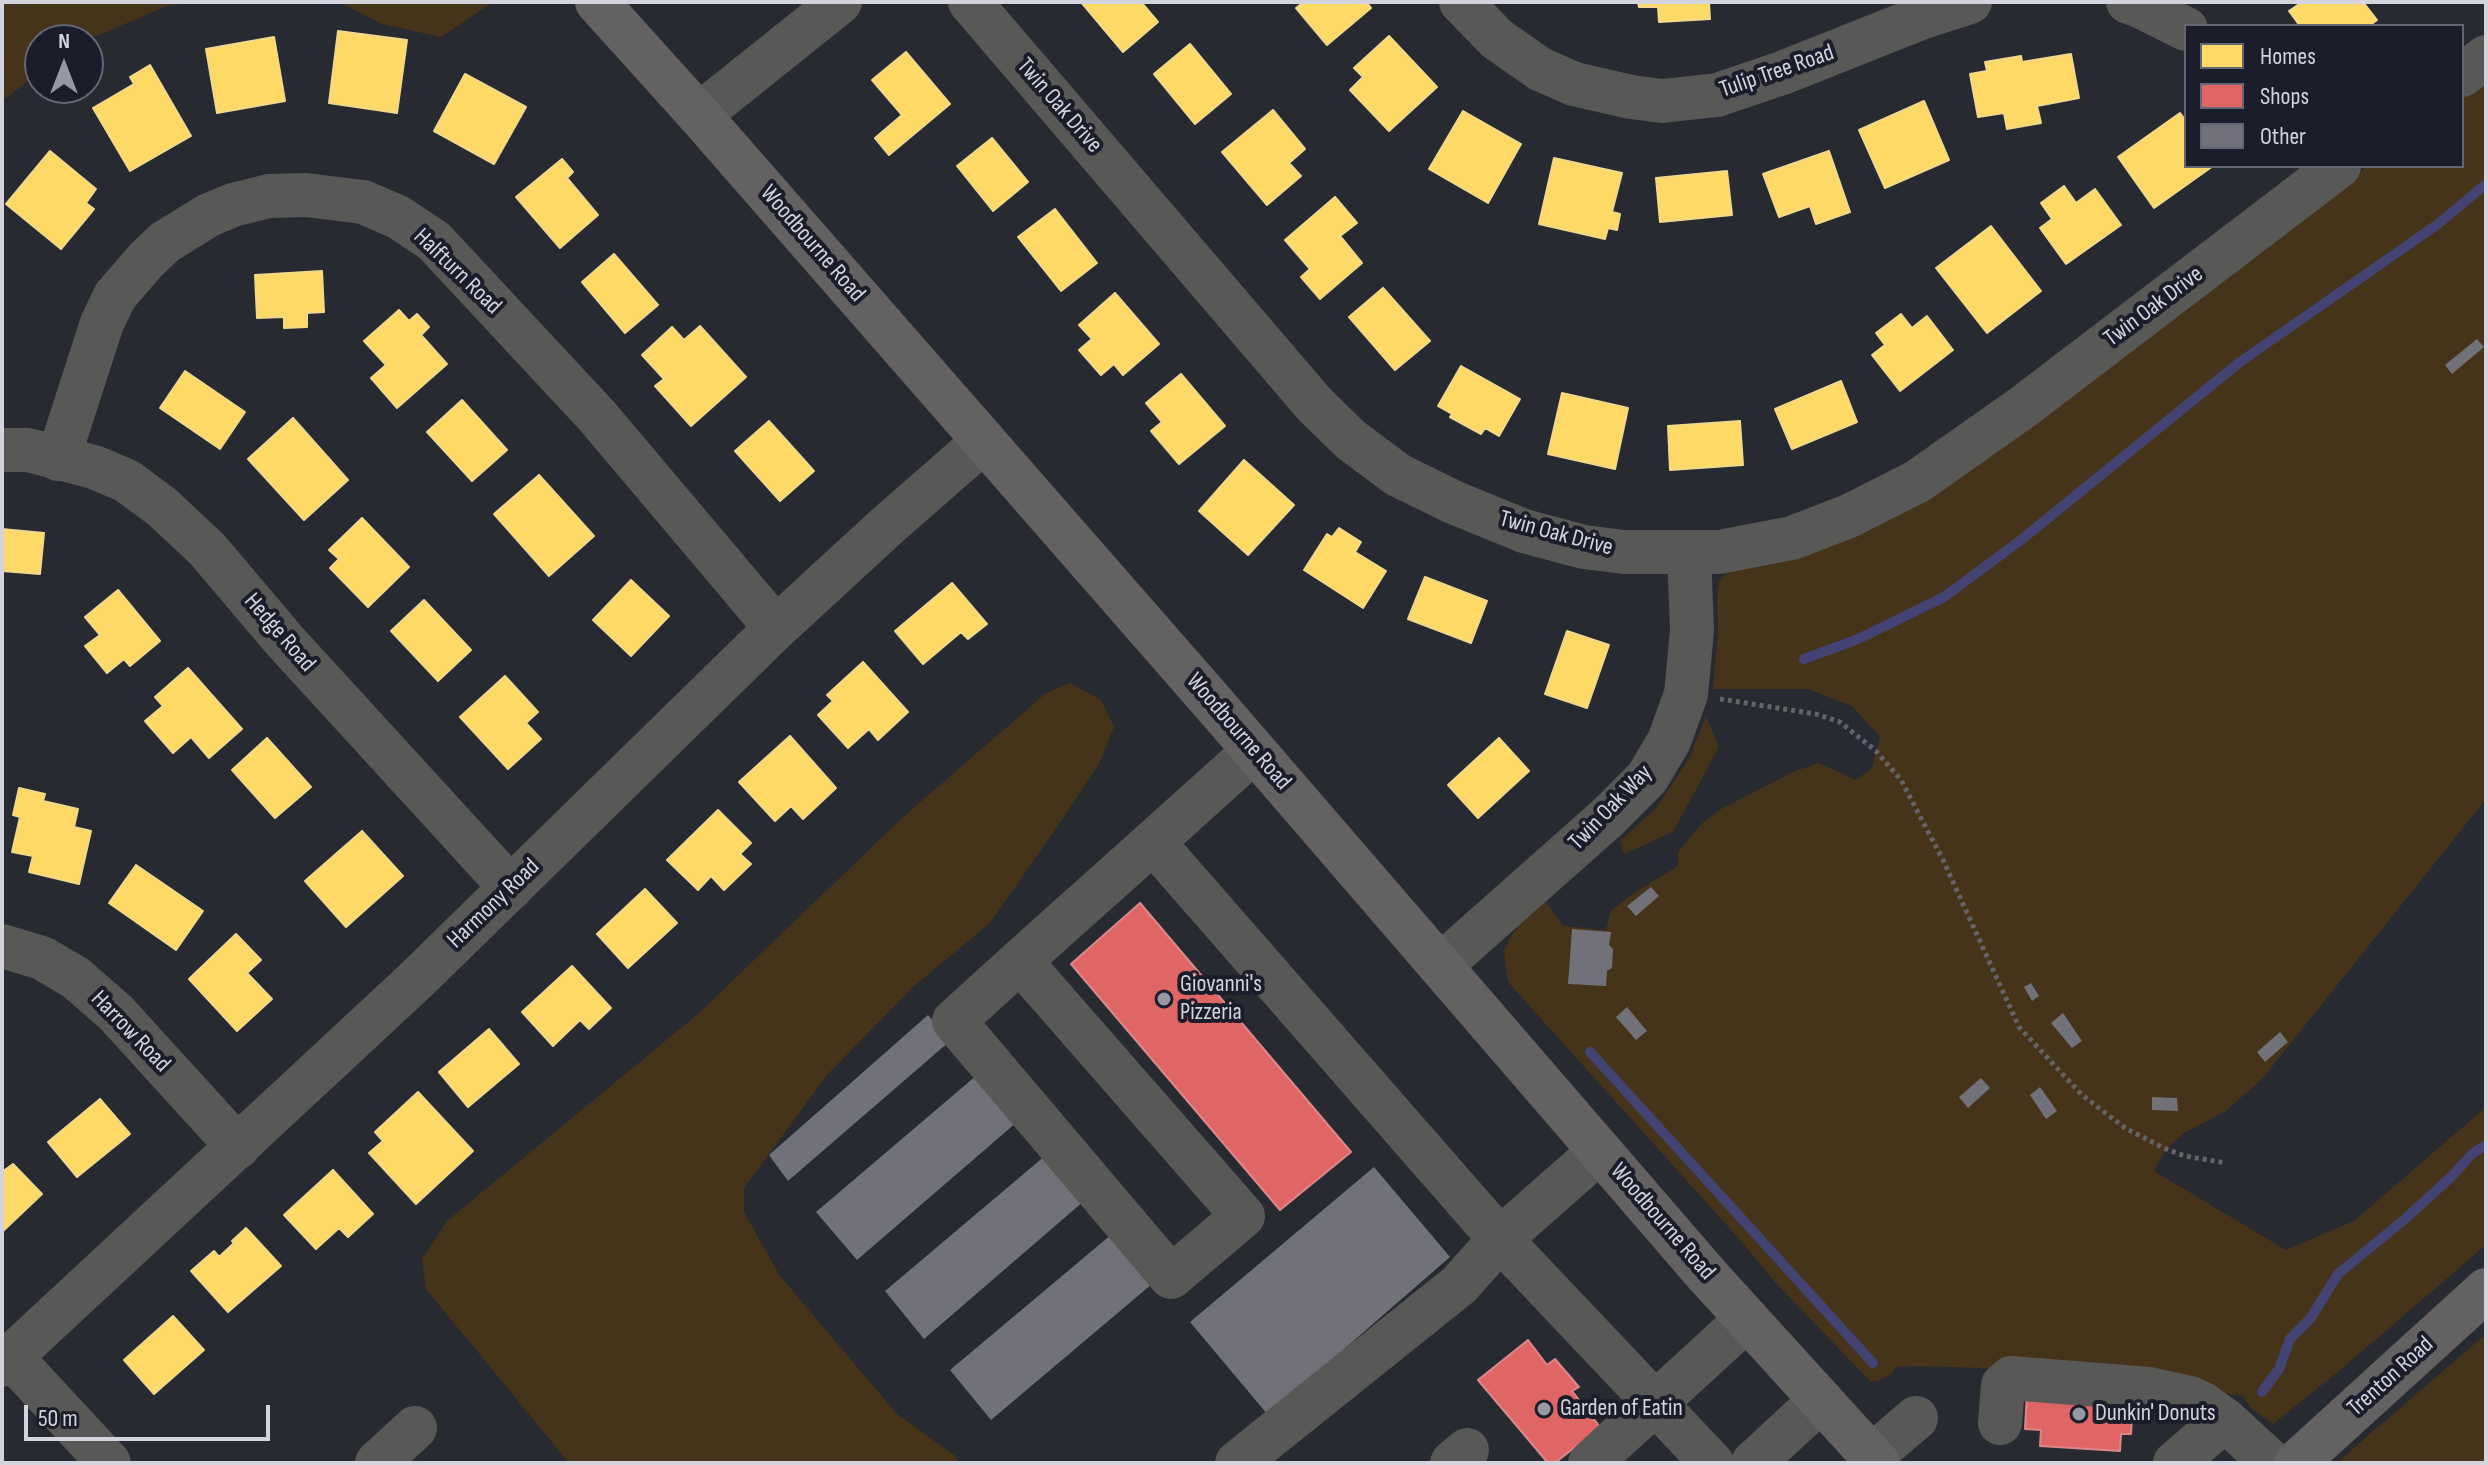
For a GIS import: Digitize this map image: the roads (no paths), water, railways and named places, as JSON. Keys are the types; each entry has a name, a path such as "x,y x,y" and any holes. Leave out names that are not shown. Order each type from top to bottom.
{"main road":[{"name":"Woodbourne Road","path":"597,2 984,441 1747,1319 1875,1460"},
{"name":"Trenton Road","path":"2296,1463 2486,1290"}],"street":[{"path":"699,115 840,2"},
{"name":"Twin Oak Drive","path":"970,2 1305,393 1351,440 1398,475 1453,502 1524,531 1584,547 1624,552 1719,552 1792,538 1849,516 1918,481 2023,407 2324,170"},
{"name":"Tulip Tree Road","path":"1461,2 1497,39 1540,69 1574,84 1662,101 1717,95 1970,2"},
{"path":"2128,2 2184,28"},
{"path":"2464,74 2486,57"},
{"name":"Halfturn Road","path":"58,459 102,323 115,296 165,242 209,215 269,196 306,195 363,202 398,217 434,241 597,416 776,628"},
{"name":"Harmony Road","path":"6,1361 238,1147 511,888 776,628 984,441"},
{"name":"Hedge Road","path":"2,450 28,450 94,467 127,481 162,507 207,549 284,640 511,888"},
{"name":"Twin Oak Way","path":"1440,966 1608,817 1647,778 1669,741 1686,694 1692,630 1689,553"},
{"path":"1020,961 1243,1216 1171,1277 954,1021 1020,961 1254,751"},
{"path":"1153,842 1500,1239 1712,1463"},
{"name":"Harrow Road","path":"2,946 42,958 76,978 116,1013 238,1147"},
{"path":"1237,1463 1459,1285 1500,1239 1600,1151"},
{"path":"1590,1463 1747,1319"},
{"path":"6,1361 109,1463"},
{"path":"2000,1423 2003,1385 2011,1378 2172,1393 2203,1404 2272,1463"},
{"path":"1753,1463 1821,1400"},
{"path":"1875,1460 1916,1418"},
{"path":"2175,1463 2225,1420"},
{"path":"377,1463 415,1428"}],"waterway":[{"path":"1804,659 1858,639 1944,597 2021,540 2240,362 2438,224 2486,184"},
{"path":"1590,1052 1873,1363"},
{"path":"2262,1392 2279,1369 2290,1339 2310,1319 2338,1274 2405,1219 2473,1153 2486,1145"}],"place":[{"name":"Giovanni's Pizzeria","path":"1164,999"},
{"name":"Garden of Eatin","path":"1544,1409"},
{"name":"Dunkin' Donuts","path":"2079,1414"}]}
